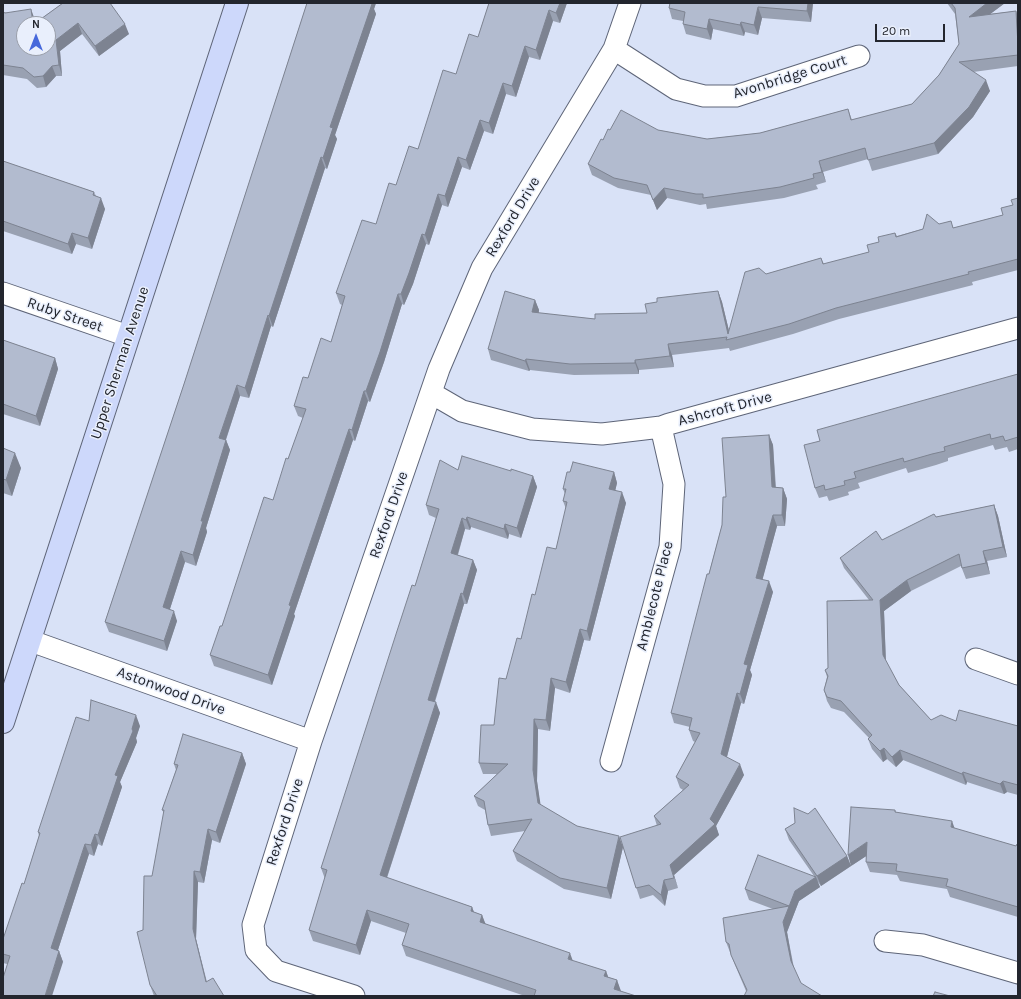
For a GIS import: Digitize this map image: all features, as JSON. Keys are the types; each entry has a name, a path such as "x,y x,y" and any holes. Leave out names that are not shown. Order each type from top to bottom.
{"main road":[{"name":"Upper Sherman Avenue","path":"3,722 31,641 128,336 237,3"}],"street":[{"name":"Rexford Drive","path":"354,996 276,971 256,950 253,925 311,741 439,368 482,268 614,50 630,3"},
{"name":"Avonbridge Court","path":"614,50 676,89 704,96 736,96 859,56"},
{"name":"Ruby Street","path":"3,293 128,336"},
{"name":"Ashcroft Drive","path":"431,393 462,411 532,429 602,434 661,428 668,424 1018,328"},
{"name":"Amblecote Place","path":"611,761 670,547 674,484 661,428"},
{"name":"Astonwood Drive","path":"31,641 311,741"},
{"path":"976,659 1018,674"},
{"path":"885,941 924,945 1018,973"}],"building":[{"path":"63,3 110,3 125,24 95,46 78,23 56,40 56,16 45,16"},
{"path":"307,3 372,4 330,127 333,128 323,158 321,157 245,388 237,385 219,438 226,440 201,521 203,521 193,555 181,551 163,607 174,611 164,641 105,622 184,384"},
{"path":"489,3 560,3 556,13 549,10 536,50 525,46 512,86 503,83 489,123 480,120 466,160 458,157 445,196 438,194 425,235 422,234 401,294 398,294 380,352 366,391 364,391 352,430 349,429 289,605 291,606 268,675 210,655 220,626 222,626 264,497 273,500 286,458 288,459 306,409 294,406 303,377 308,378 321,338 331,342 345,296 336,293 362,220 376,224 389,183 396,185 409,146 418,149 443,70 456,74 469,34 478,37"},
{"path":"670,3 808,3 807,11 758,7 754,25 741,22 740,25 709,19 707,29 683,24 685,12 669,8"},
{"path":"951,3 987,3 969,17 1016,11 1018,55 959,62 986,80 969,107 934,143 868,160 865,148 819,161 822,172 813,174 814,178 780,187 703,198 703,194 664,188 653,200 647,185 614,178 588,164 601,139 603,140 608,129 610,130 621,110 658,130 707,139 760,133 848,109 851,120 912,104 939,75 959,44 955,8"},
{"path":"31,9 32,16 16,16 16,56 56,56 56,40 59,65 52,66 43,76 34,77 23,68 3,65 3,12 5,13"},
{"path":"3,161 94,192 93,195 101,198 88,238 72,233 68,244 3,221"},
{"path":"1018,198 1018,259 968,272 969,274 836,308 789,324 726,340 727,337 668,344 670,356 635,360 635,363 570,364 526,359 525,361 488,349 505,291 535,300 532,312 595,319 595,314 647,313 645,304 657,302 657,298 718,291 728,334 745,272 759,268 766,274 821,258 823,264 869,252 867,245 879,242 878,237 895,233 896,237 923,229 927,214 939,224 951,221 953,228 1003,215 1001,208 1013,205 1011,200"},
{"path":"3,340 55,358 36,416 3,404"},
{"path":"1018,374 1018,437 1005,441 1003,436 991,439 990,434 944,447 945,451 904,462 903,458 854,472 856,478 844,481 845,485 825,490 824,485 815,488 804,445 820,441 817,430"},
{"path":"769,435 772,487 783,488 782,515 773,515 756,578 769,581 744,664 748,665 740,694 737,693 721,754 740,764 710,819 715,824 670,865 674,878 664,880 661,895 649,885 636,888 620,837 661,824 654,816 689,785 676,777 700,733 689,730 692,718 671,713 707,574 709,574 722,525 723,497 726,497 722,438"},
{"path":"3,448 15,453 6,480 3,479"},
{"path":"462,456 533,476 517,528 505,524 504,529 467,517 466,520 462,518 451,553 473,560 463,594 461,593 428,700 436,702 380,875 472,907 471,911 482,915 480,922 570,953 568,959 606,971 604,976 617,980 614,989 636,996 534,996 536,990 402,945 409,924 367,910 356,945 309,930 327,870 321,868 412,585 415,586 439,509 426,505 440,460 458,470"},
{"path":"573,462 614,472 609,489 622,492 587,631 580,629 566,682 551,678 546,720 534,719 533,770 538,803 577,826 619,836 607,888 560,878 513,851 532,819 488,825 484,801 474,796 508,764 479,763 481,725 494,725 499,678 506,679 517,638 521,639 532,594 535,595 547,547 556,549 567,502 563,501 566,489 563,489 567,472 570,472"},
{"path":"994,505 1003,547 983,551 986,563 962,568 959,554 907,580 880,600 883,655 899,685 931,720 941,715 956,721 959,710 1018,726 1018,785 1003,781 1000,784 963,772 962,774 900,750 892,757 884,748 880,751 868,739 872,735 841,701 827,697 824,690 828,676 825,670 828,668 827,601 873,600 840,558 876,531 882,540 934,514 936,517"},
{"path":"91,700 136,715 132,729 133,731 115,775 118,776 98,835 95,834 91,845 85,844 51,948 59,951 45,996 3,996 3,978 10,956 3,954 3,939 22,883 24,884 40,833 38,832 76,717 89,721"},
{"path":"183,734 242,753 216,832 208,829 200,872 194,871 193,929 206,982 213,978 224,996 157,996 150,985 137,932 143,930 144,876 152,876 164,810 162,810 178,765 174,764"},
{"path":"851,807 895,810 895,812 952,821 951,827 1016,846 1018,844 1018,907 946,886 948,879 896,871 897,864 866,862 867,842 848,855"},
{"path":"794,808 808,814 815,808 847,856 817,876 785,829 795,823"},
{"path":"758,855 816,877 795,891 783,922 791,961 801,983 822,996 744,996 747,990 731,955 729,944 726,942 723,918 789,906 745,889"},
{"path":"935,992 950,996 933,996"}]}
